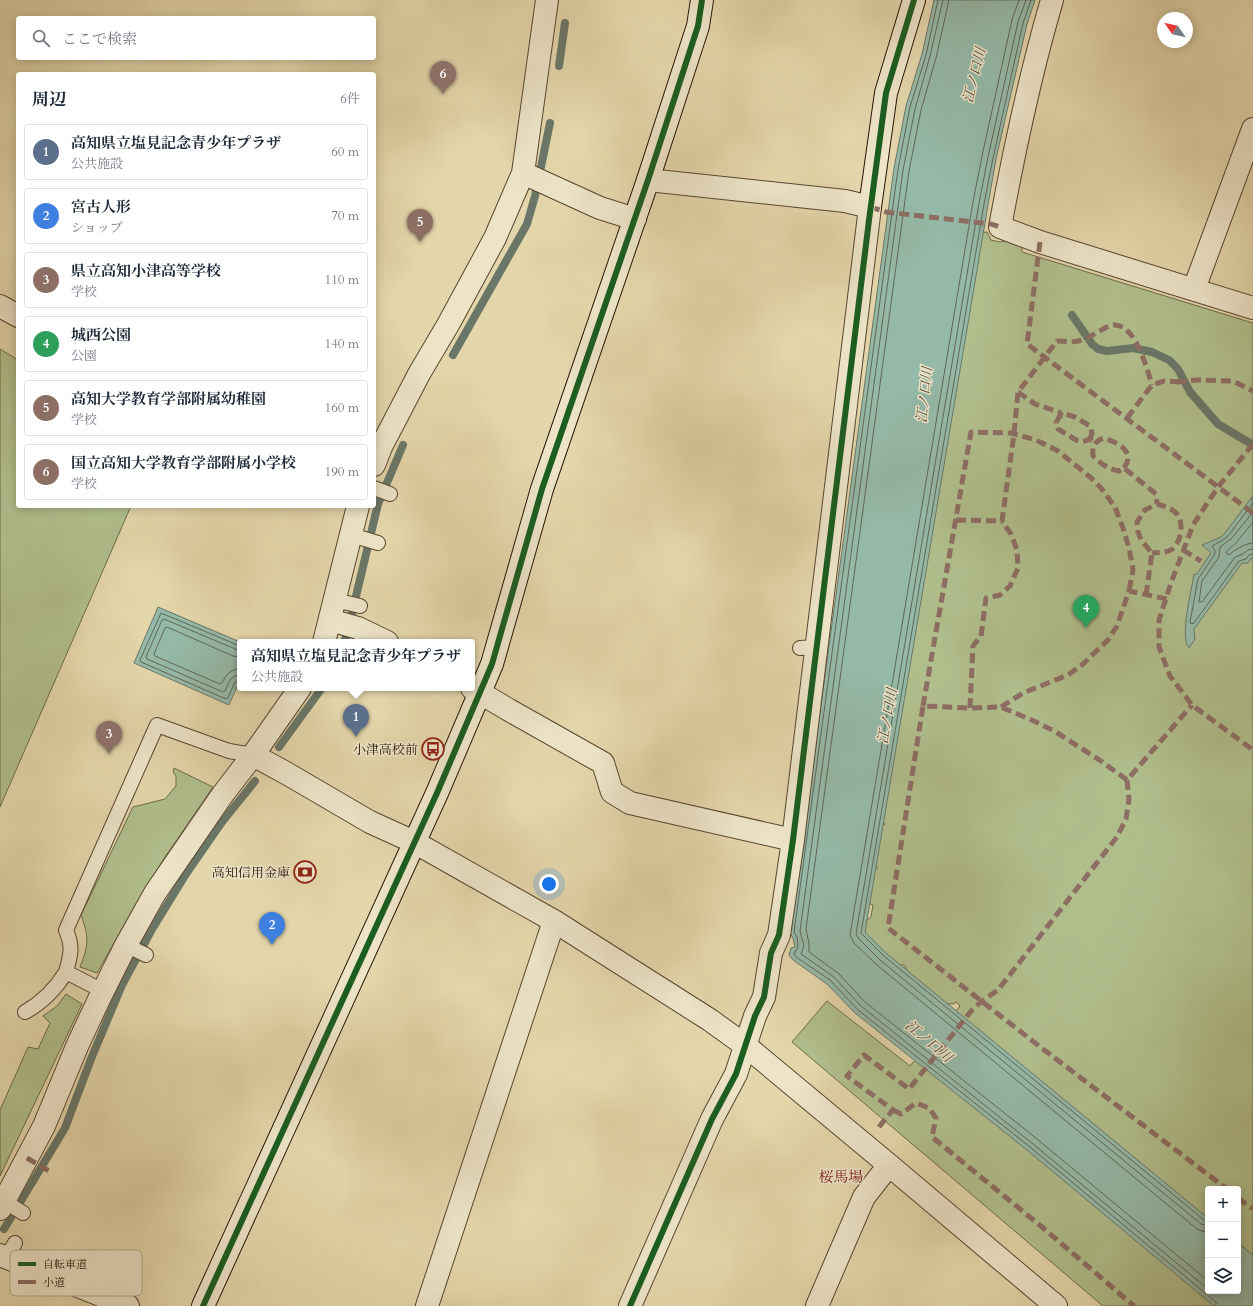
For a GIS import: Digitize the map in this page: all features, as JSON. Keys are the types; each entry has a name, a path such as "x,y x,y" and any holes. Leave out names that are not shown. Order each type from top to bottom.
{"street":[{"path":"376,461 381,447 419,374 449,323 495,238 523,173 547,0"},
{"path":"203,1306 414,842 476,690 492,664 542,489 648,180 698,26 702,0"},
{"path":"630,1306 712,1120 736,1074 755,1016 764,997 771,953 779,935 794,840 808,648 886,92 914,0"},
{"path":"1052,0 1038,46 1000,227 1040,242 1253,308"},
{"path":"1194,289 1253,129"},
{"path":"523,173 600,208 635,219"},
{"path":"648,180 845,201 870,207"},
{"path":"0,306 16,315"},
{"path":"326,639 345,613 357,536 358,508"},
{"path":"345,613 382,639"},
{"path":"476,690 603,764 612,792 630,802 794,840"},
{"path":"5,1205 44,1126 78,1044 103,991 136,950 155,893 223,794 253,755 298,691"},
{"path":"253,755 370,822 414,842 554,921 710,1020 746,1046 889,1164 1056,1306"},
{"path":"427,1306 554,921"},
{"path":"817,1306 864,1197 889,1164"},
{"path":"106,1296 128,1306"}],"lane":[{"path":"376,488 390,494"},
{"path":"357,536 378,543"},
{"path":"25,1012 37,1006 55,990 66,972 70,956 71,941 66,930 157,725 229,751 253,755"},
{"path":"66,972 103,991"},
{"path":"5,1205 23,1212"}],"green space":[{"path":"987,232 991,240 1000,242 1009,240 1022,247 1022,252 1253,323 1253,1300 1249,1306 1103,1306 792,1042 827,1001 910,1066 960,1006 956,1002 953,1004 934,1003 913,980 904,965 889,966 865,953 863,923 871,917 873,905 866,902 871,872 878,868 871,861 879,829 885,824 875,818 977,233"},
{"path":"0,349 16,359 16,508 130,508 0,807"},
{"path":"174,768 213,787 163,860 97,973 80,967 87,941 87,935 81,915 133,807 165,799 176,786 176,776 173,772"},
{"path":"66,994 82,1004 0,1176 0,1110 28,1047 38,1049 50,1023 43,1016 57,1006"}],"water":[{"name":"江ノ口川","path":"934,0 1035,0 1027,24 996,159 865,932 886,953 1205,1216 1205,1294 1241,1294 1241,1245 1253,1255 1253,1306 1214,1306 1027,1150 855,1013 827,984 793,960 789,955 791,948 795,947 790,933 894,168 906,106 922,54"},
{"path":"1252,497 1253,556 1248,563 1242,563 1194,629 1195,639 1189,648 1186,643 1185,634 1194,574 1196,575 1211,553 1202,545 1221,537"},
{"path":"158,607 237,641 237,687 229,705 134,663"}],"waterway":[{"path":"559,66 565,23"},
{"path":"453,355 527,224 535,196 550,123"},
{"path":"1072,315 1092,344 1098,349 1107,351 1133,348 1152,352 1169,360 1178,369 1190,392 1218,424 1253,445"},
{"path":"345,639 378,504 403,445"},
{"path":"279,747 320,691"},
{"path":"4,1229 65,1128 91,1059 122,985 151,931 186,874 222,822 255,781"}],"marked path":[{"path":"870,207 886,212 991,224 1000,227"},
{"path":"1040,242 1027,344 1253,513"},
{"path":"956,520 1002,521 1014,434 1018,392 1057,341 1079,341 1109,326 1118,325 1126,329 1138,346 1152,385"},
{"path":"1176,382 1197,380 1233,381 1253,391"},
{"path":"1127,418 1152,385 1164,381 1181,382"},
{"path":"1018,392 1035,404 1059,412 1062,416"},
{"path":"1090,439 1092,433 1090,426 1075,417 1065,414 1059,417 1056,423 1058,429 1076,440 1082,442 1090,439 1095,443"},
{"path":"923,706 971,432 1011,433 1036,440 1058,451 1101,488 1115,507 1129,548 1133,570 1129,591"},
{"path":"1124,468 1128,457 1124,448 1115,442 1104,438 1096,443 1093,447 1093,456 1102,464 1111,469 1119,471 1124,468 1156,494 1157,504"},
{"path":"1253,444 1218,487 1193,525 1159,620 1159,647 1170,676 1192,705 1253,750"},
{"path":"1146,595 1152,553 1141,540 1137,522 1145,510 1157,504 1170,508 1176,513 1179,517 1181,533 1177,543 1171,550 1152,553"},
{"path":"970,708 973,646 981,636 986,598 1000,595 1010,586 1018,568 1017,550 1011,534 1002,521"},
{"path":"1183,550 1201,561"},
{"path":"1001,707 1023,693 1068,675 1083,664 1108,640 1117,626 1129,591 1167,599"},
{"path":"879,1127 893,1110 847,1076 864,1055 909,1089 972,1010 998,990 1117,837 1126,819 1129,799 1127,780 1192,705"},
{"path":"1127,780 1056,732 1001,707 970,708 923,706 888,928 1039,1046 1223,1186"},
{"path":"893,1110 901,1114 916,1103 929,1108 936,1118 932,1137 1042,1227 1134,1306"},
{"path":"27,1158 49,1171"},
{"path":"1241,1200 1253,1209"}],"cycle path":[{"path":"203,1306 437,793 492,664 542,489 648,180 698,26 702,0"},
{"path":"630,1306 712,1119 736,1074 755,1016 764,997 771,953 779,935 793,840 886,93 914,0"}],"place":[{"name":"国立高知大学教育学部附属小学校","path":"443,94"},
{"name":"高知大学教育学部附属幼稚園","path":"420,242"},
{"name":"城西公園","path":"1086,628"},
{"name":"高知県立塩見記念青少年プラザ","path":"356,737"},
{"name":"小津高校前","path":"433,749"},
{"name":"県立高知小津高等学校","path":"109,754"},
{"name":"高知信用金庫","path":"305,872"},
{"name":"宮古人形","path":"272,945"}],"district":[{"name":"桜馬場","path":"841,1177"}]}
